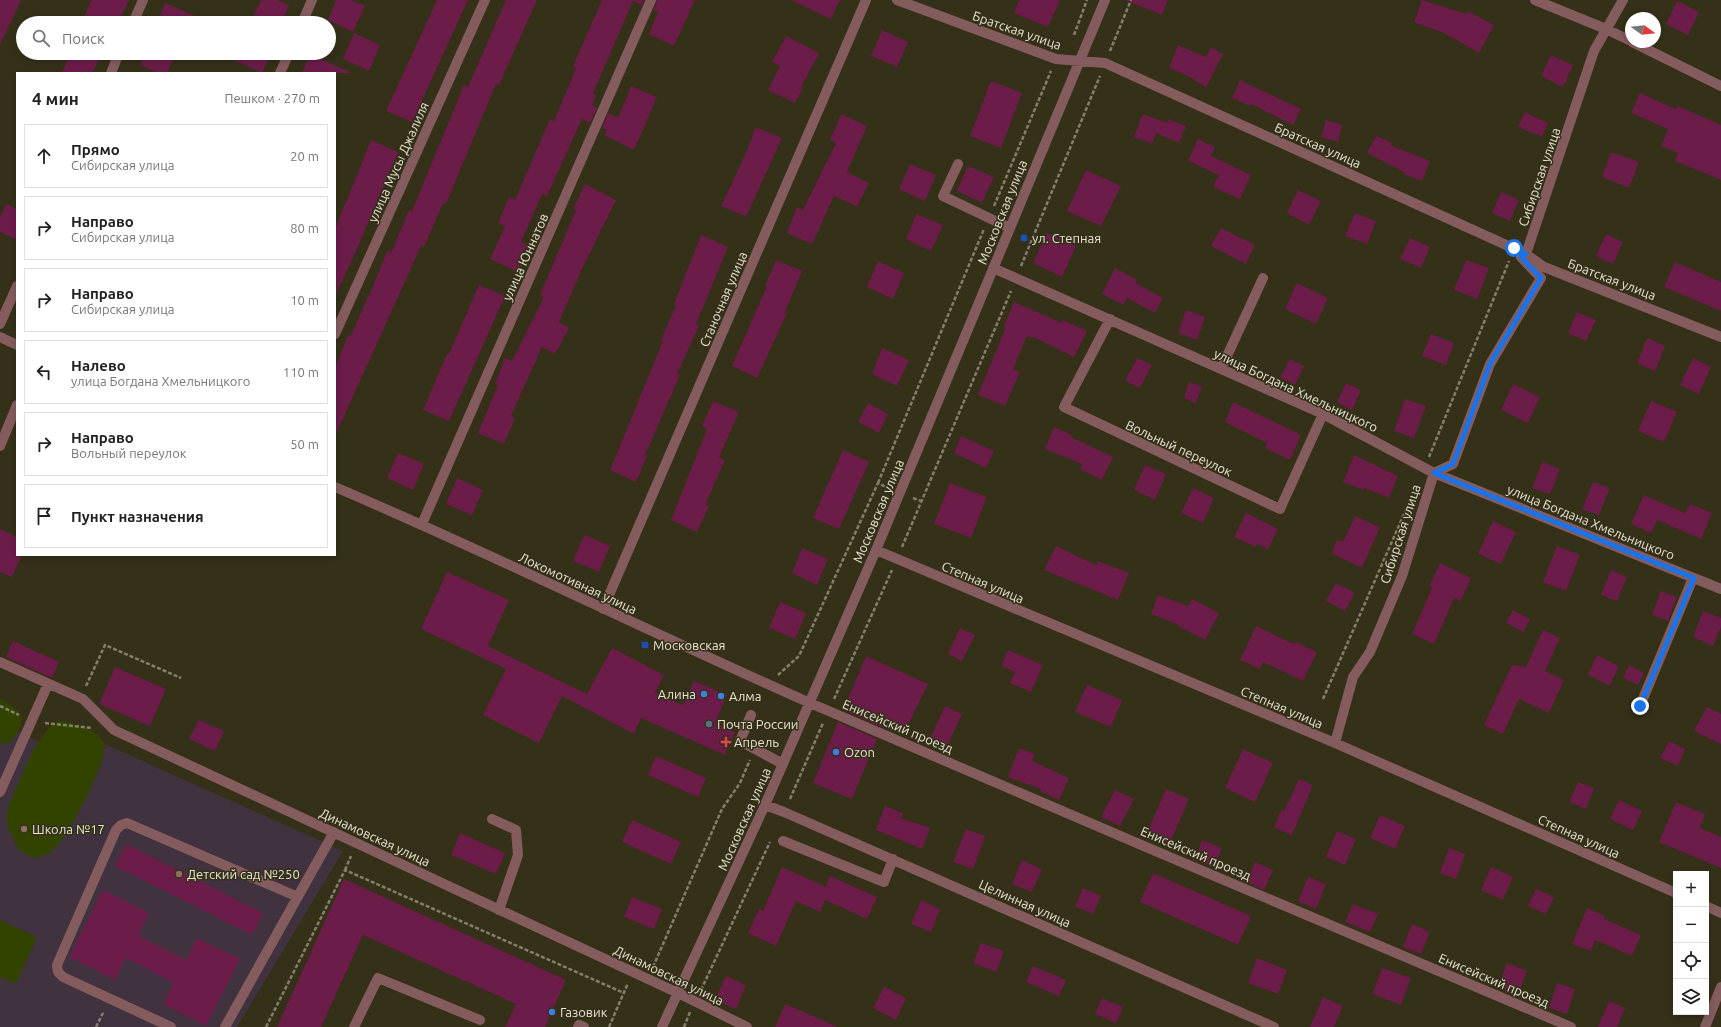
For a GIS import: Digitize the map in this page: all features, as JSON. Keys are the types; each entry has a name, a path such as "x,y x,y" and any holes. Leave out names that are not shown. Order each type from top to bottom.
{"street":[{"path":"135,16 143,0"},
{"path":"305,16 312,0"},
{"name":"улица Мусы Джалиля","path":"336,332 485,0"},
{"name":"улица Юннатов","path":"422,524 651,0"},
{"name":"Станочная улица","path":"603,609 866,0"},
{"name":"Братская улица","path":"897,0 1056,59 1105,63 1526,254 1544,266 1721,337"},
{"name":"Московская улица","path":"662,1027 765,805 876,550 1078,61 1105,0"},
{"path":"1535,0 1606,29 1625,38"},
{"name":"Сибирская улица","path":"1335,743 1353,677 1370,652 1402,576 1434,473 1453,464 1490,364 1541,278 1521,257 1526,254 1594,51 1623,0"},
{"path":"1644,48 1721,86"},
{"path":"111,72 116,60"},
{"path":"280,72 285,60"},
{"path":"958,164 943,196 1010,228"},
{"name":"улица Богдана Хмельницкого","path":"993,268 1323,414 1434,473 1721,589"},
{"path":"1221,368 1263,278"},
{"path":"0,324 16,288"},
{"name":"Вольный переулок","path":"1110,319 1064,408 1280,509 1323,414"},
{"path":"0,337 16,345"},
{"path":"0,446 16,407"},
{"name":"Локомотивная улица","path":"336,487 422,524 603,609 810,702"},
{"name":"Степная улица","path":"876,550 1335,743 1673,892"},
{"path":"1640,706 1694,578"},
{"name":"Динамовская улица","path":"0,662 80,698 114,730 642,976 747,1027"},
{"path":"0,792 48,684"},
{"name":"Енисейский проезд","path":"810,702 1571,1027"},
{"path":"751,715 740,741 783,764"},
{"name":"Целинная улица","path":"765,805 893,859 1274,1027"},
{"path":"492,819 516,830 518,855 499,910"},
{"path":"171,1027 63,977 58,972 57,965 116,830 120,825 127,822 298,898"},
{"path":"225,1027 334,832"},
{"path":"782,842 884,882 893,859"},
{"path":"1708,907 1721,913"},
{"path":"354,1027 378,978 480,1020"},
{"path":"1705,1027 1721,987"},
{"path":"578,1027 579,1025 584,1027"}],"path":[{"path":"770,685 775,677 799,656 878,484 1056,59 1071,42 1088,0"},
{"path":"878,484 922,501"},
{"path":"784,812 828,710 891,572"},
{"path":"80,698 105,645 181,678"},
{"path":"0,706 32,721 114,730"},
{"path":"642,976 651,970 722,809 740,783 754,749"},
{"path":"684,1027 771,840"},
{"path":"266,1027 345,870 624,993"},
{"path":"609,1027 633,972"}],"shaded area":[{"name":"Детский сад №250","path":"0,722 78,762 89,737 343,851 237,1027 0,1027"}],"green space":[{"path":"0,699 15,709 21,718 19,730 9,744 0,743"},
{"path":"60,721 79,725 97,734 104,744 104,753 85,800 67,832 52,851 35,858 19,851 7,826 7,809 34,748 51,725"},
{"path":"0,920 37,937 16,984 0,977"}],"building":[{"path":"0,0 21,0 0,45"},
{"path":"91,0 129,0 121,16 85,16"},
{"path":"261,0 277,0 289,5 285,16 253,16"},
{"path":"336,0 351,0 365,6 353,32 336,24 336,16 330,16"},
{"path":"437,0 468,0 412,122 386,111"},
{"path":"506,0 537,0 499,85 496,84 446,204 443,203 424,247 421,246 336,434 336,365 348,335 351,336 370,294 387,251 391,253 409,210 412,211 464,85 468,87"},
{"path":"602,0 644,0 642,5 633,1 593,93 596,95 592,105 597,108 590,123 582,119 547,196 542,194 521,242 528,245 516,271 490,259 505,226 498,223 509,197 515,200 550,119 554,121 576,68 573,66"},
{"path":"657,0 695,0 674,46 649,34 658,12 654,10"},
{"path":"791,0 840,0 831,19"},
{"path":"1019,0 1060,0 1048,27 1014,13"},
{"path":"1125,0 1168,0 1162,15"},
{"path":"1422,0 1466,14 1468,11 1494,25 1479,53 1444,33 1414,22"},
{"path":"1677,1 1699,12 1688,35 1666,24"},
{"path":"165,3 195,16 160,16"},
{"path":"882,30 908,42 897,67 871,56"},
{"path":"354,33 380,45 369,71 343,59"},
{"path":"786,36 819,53 801,87 803,88 795,103 768,90 780,66 772,62"},
{"path":"1178,45 1206,57 1211,47 1223,54 1206,87 1194,79 1169,68"},
{"path":"1551,55 1573,65 1563,87 1541,76"},
{"path":"67,60 98,60 92,72 62,72"},
{"path":"142,60 173,60 167,72 156,72 140,65"},
{"path":"233,60 268,60 262,72"},
{"path":"307,60 323,60 352,73 336,72 302,72"},
{"path":"1240,80 1301,109 1293,125 1251,104 1250,106 1232,98"},
{"path":"991,81 1022,93 1001,148 970,136"},
{"path":"631,86 657,97 634,150 604,135 607,130 602,128 608,113 618,118"},
{"path":"1640,93 1676,109 1678,106 1721,125 1721,180 1675,161 1678,153 1661,146 1668,129 1631,113"},
{"path":"1525,112 1548,123 1542,137 1518,127"},
{"path":"841,114 867,126 847,172 869,183 857,207 834,196 812,244 787,233 797,207 803,210 836,143 830,140"},
{"path":"1143,114 1167,123 1168,119 1186,126 1179,143 1156,133 1152,144 1134,137"},
{"path":"1326,120 1342,125 1338,142 1321,137"},
{"path":"756,127 782,138 746,217 721,206 746,153"},
{"path":"1376,136 1392,143 1390,145 1430,161 1422,181 1404,174 1404,172 1367,153"},
{"path":"1198,139 1215,147 1211,156 1251,175 1240,199 1213,187 1219,175 1188,161"},
{"path":"371,140 398,152 336,294 336,227"},
{"path":"1611,152 1639,162 1629,188 1602,177"},
{"path":"910,164 936,175 925,201 899,189"},
{"path":"968,166 994,177 982,203 957,191"},
{"path":"1086,170 1121,186 1101,226 1067,211"},
{"path":"585,184 616,200 582,269 559,322 569,328 555,354 542,347 511,416 515,418 504,444 478,433 498,385 495,384 505,358 512,361 544,297 540,295 576,210 573,209"},
{"path":"1298,190 1321,201 1309,225 1287,213"},
{"path":"1501,192 1519,200 1510,221 1492,213"},
{"path":"6,204 16,209 16,240 0,232 0,217"},
{"path":"1355,213 1376,221 1367,244 1345,236"},
{"path":"916,214 943,225 931,251 906,239"},
{"path":"1221,228 1255,245 1246,264 1211,246"},
{"path":"1047,233 1076,246 1062,277 1033,263"},
{"path":"1606,234 1623,242 1613,264 1596,256"},
{"path":"701,235 728,247 696,324 699,326 677,374 680,375 645,455 647,456 636,482 610,470 663,341 661,340 676,305 674,304"},
{"path":"1410,238 1430,247 1421,268 1400,259"},
{"path":"776,260 802,271 785,312 787,313 757,378 732,366 767,286 765,286"},
{"path":"1466,260 1489,268 1477,299 1454,290"},
{"path":"878,261 904,273 893,299 867,287"},
{"path":"1675,262 1721,282 1721,311 1664,287"},
{"path":"1115,268 1137,280 1135,283 1163,298 1155,313 1127,298 1124,305 1102,294"},
{"path":"1297,283 1328,298 1316,324 1285,309"},
{"path":"479,285 505,296 449,421 423,410"},
{"path":"1014,302 1062,323 1063,320 1087,331 1074,357 1033,337 1027,336 1013,369 1020,372 1005,406 978,395 1006,327 1004,326"},
{"path":"1186,310 1205,317 1197,340 1178,333"},
{"path":"1577,312 1596,320 1586,341 1568,333"},
{"path":"1431,334 1454,343 1446,365 1422,356"},
{"path":"1647,338 1665,346 1655,371 1637,363"},
{"path":"882,348 909,360 897,386 872,374"},
{"path":"1137,358 1152,365 1140,388 1125,381"},
{"path":"1693,358 1711,367 1699,394 1680,385"},
{"path":"1290,359 1304,366 1295,385 1280,377"},
{"path":"1189,382 1202,387 1196,403 1184,398"},
{"path":"1346,383 1361,390 1352,410 1337,402"},
{"path":"1513,384 1540,397 1528,423 1501,410"},
{"path":"1405,399 1426,406 1414,438 1394,431"},
{"path":"713,401 739,412 719,457 725,460 705,505 709,506 697,532 671,520 707,429 702,426"},
{"path":"1651,401 1677,412 1664,442 1638,431"},
{"path":"1233,402 1301,435 1290,460 1265,448 1267,443 1225,422"},
{"path":"868,403 888,414 879,433 858,422"},
{"path":"1054,427 1072,435 1071,437 1113,457 1102,480 1080,469 1082,464 1045,449"},
{"path":"961,436 994,451 986,468 954,453"},
{"path":"843,450 869,462 839,529 813,518"},
{"path":"398,453 424,464 413,490 387,478"},
{"path":"1354,455 1398,476 1389,498 1364,488 1363,490 1343,482"},
{"path":"1542,462 1560,469 1550,494 1532,488"},
{"path":"1145,465 1166,474 1155,500 1134,490"},
{"path":"457,478 483,490 472,515 446,504"},
{"path":"1593,482 1610,488 1599,515 1582,509"},
{"path":"950,483 987,497 971,538 934,524"},
{"path":"1193,488 1214,498 1203,523 1181,513"},
{"path":"1644,495 1685,513 1690,504 1712,513 1701,539 1657,520 1651,533 1631,524"},
{"path":"1246,513 1278,529 1268,549 1257,544 1256,547 1234,537"},
{"path":"1355,516 1380,527 1362,568 1333,554 1333,549 1337,540 1343,542"},
{"path":"1493,521 1516,532 1501,564 1478,554"},
{"path":"0,529 16,537 16,556 22,556 12,577 0,572"},
{"path":"584,535 610,546 599,572 573,561"},
{"path":"1056,546 1096,565 1098,561 1129,573 1118,600 1044,570"},
{"path":"1557,546 1580,555 1566,591 1543,582"},
{"path":"802,548 828,559 817,585 792,573"},
{"path":"1440,563 1471,578 1461,601 1454,598 1434,644 1412,634 1432,588 1429,587"},
{"path":"1611,570 1627,577 1617,601 1601,595"},
{"path":"447,572 509,600 488,646 587,694 612,648 664,675 655,693 683,705 694,681 727,695 715,723 735,732 725,755 641,718 634,734 562,696 539,743 483,715 506,669 421,629"},
{"path":"1336,583 1355,593 1345,611 1326,601"},
{"path":"1661,591 1677,597 1668,621 1652,615"},
{"path":"1158,595 1188,606 1192,599 1219,613 1205,640 1178,626 1179,625 1151,614"},
{"path":"780,602 806,613 795,639 769,628"},
{"path":"1513,610 1530,619 1523,632 1506,623"},
{"path":"1703,611 1721,618 1721,627 1713,646 1693,637"},
{"path":"1256,626 1294,644 1295,642 1317,652 1303,681 1263,662 1260,669 1240,660"},
{"path":"960,628 975,635 962,661 948,654"},
{"path":"1543,630 1560,638 1545,671 1564,680 1549,713 1519,699 1503,734 1484,725 1512,665 1526,667"},
{"path":"13,641 59,662 52,678 6,657"},
{"path":"1008,650 1043,665 1031,692 1010,683 1015,672 1001,666"},
{"path":"1597,655 1619,666 1610,686 1588,675"},
{"path":"866,656 928,684 905,731 884,720 881,727 843,710"},
{"path":"1629,665 1644,673 1638,685 1623,678"},
{"path":"115,667 166,689 150,726 99,704"},
{"path":"1087,685 1122,700 1111,727 1075,712"},
{"path":"945,706 962,714 945,751 928,743"},
{"path":"1707,707 1721,714 1721,744 1694,731"},
{"path":"199,720 224,731 215,751 189,739"},
{"path":"838,722 877,739 852,799 813,783"},
{"path":"1669,741 1685,749 1678,766 1660,758"},
{"path":"1019,748 1035,754 1032,761 1069,778 1059,800 1040,791 1041,789 1008,777"},
{"path":"1243,749 1273,763 1255,802 1225,788"},
{"path":"656,756 706,778 698,797 648,775"},
{"path":"1299,779 1313,785 1292,835 1274,828 1281,810 1284,811"},
{"path":"1578,782 1594,788 1586,809 1569,802"},
{"path":"1166,789 1189,799 1168,847 1145,837"},
{"path":"1115,790 1134,799 1120,826 1101,817"},
{"path":"1619,800 1642,811 1633,830 1610,819"},
{"path":"1676,802 1705,814 1700,828 1721,837 1721,868 1659,842"},
{"path":"885,806 903,813 901,818 930,828 922,849 876,830"},
{"path":"1380,815 1405,826 1395,849 1370,838"},
{"path":"632,820 681,842 671,864 622,842"},
{"path":"966,829 985,836 973,869 953,862"},
{"path":"1337,831 1356,839 1345,865 1326,857"},
{"path":"460,833 505,853 496,874 451,855"},
{"path":"1202,840 1222,848 1214,867 1195,860"},
{"path":"126,844 263,913 252,935 115,866"},
{"path":"1449,848 1465,854 1456,879 1440,873"},
{"path":"1022,860 1042,869 1032,892 1012,884"},
{"path":"1255,862 1273,870 1264,890 1247,882"},
{"path":"782,867 826,887 830,876 877,897 867,919 825,900 820,912 796,901 776,946 748,933 759,909 763,911"},
{"path":"1491,867 1513,877 1503,900 1481,890"},
{"path":"1153,873 1251,916 1238,945 1140,902"},
{"path":"1308,877 1326,884 1316,909 1298,901"},
{"path":"344,879 566,980 545,1027 505,1027 516,1004 363,935 321,1027 277,1027"},
{"path":"1083,888 1101,896 1093,914 1075,906"},
{"path":"1536,889 1554,897 1546,914 1528,906"},
{"path":"103,890 149,913 138,936 186,960 197,938 240,959 206,1026 163,1004 174,983 126,958 115,980 69,957"},
{"path":"632,897 662,909 654,929 624,917"},
{"path":"921,900 940,909 931,932 911,924"},
{"path":"1353,904 1378,914 1370,932 1345,922"},
{"path":"1587,908 1605,916 1604,919 1641,935 1632,956 1595,940 1591,951 1572,944"},
{"path":"1412,924 1430,932 1421,954 1403,947"},
{"path":"981,943 1004,951 996,972 973,963"},
{"path":"1257,958 1287,970 1278,994 1248,983"},
{"path":"1507,963 1527,971 1518,994 1498,987"},
{"path":"1033,966 1066,980 1059,996 1026,982"},
{"path":"1382,968 1411,978 1401,1005 1372,994"},
{"path":"726,976 746,985 736,1009 715,1000"},
{"path":"1557,983 1575,989 1567,1014 1549,1008"},
{"path":"884,987 906,998 896,1020 873,1008"},
{"path":"1323,997 1343,1006 1334,1027 1310,1027"},
{"path":"1102,998 1123,1007 1116,1023 1095,1014"},
{"path":"1609,1001 1625,1008 1617,1027 1598,1027"},
{"path":"785,1004 838,1027 775,1027"}],"place":[{"name":"ул. Степная","path":"1024,238"},
{"name":"Московская","path":"645,645"},
{"name":"Алина","path":"704,694"},
{"name":"Алма","path":"721,696"},
{"name":"Почта России","path":"709,724"},
{"name":"Апрель","path":"726,742"},
{"name":"Ozon","path":"836,752"},
{"name":"Школа №17","path":"24,829"},
{"name":"Детский сад №250","path":"179,874"},
{"name":"Газовик","path":"552,1012"}],"route":[{"path":"1514,248 1526,254 1521,257 1541,278 1490,364 1453,464 1434,473 1694,578 1640,706"}]}
